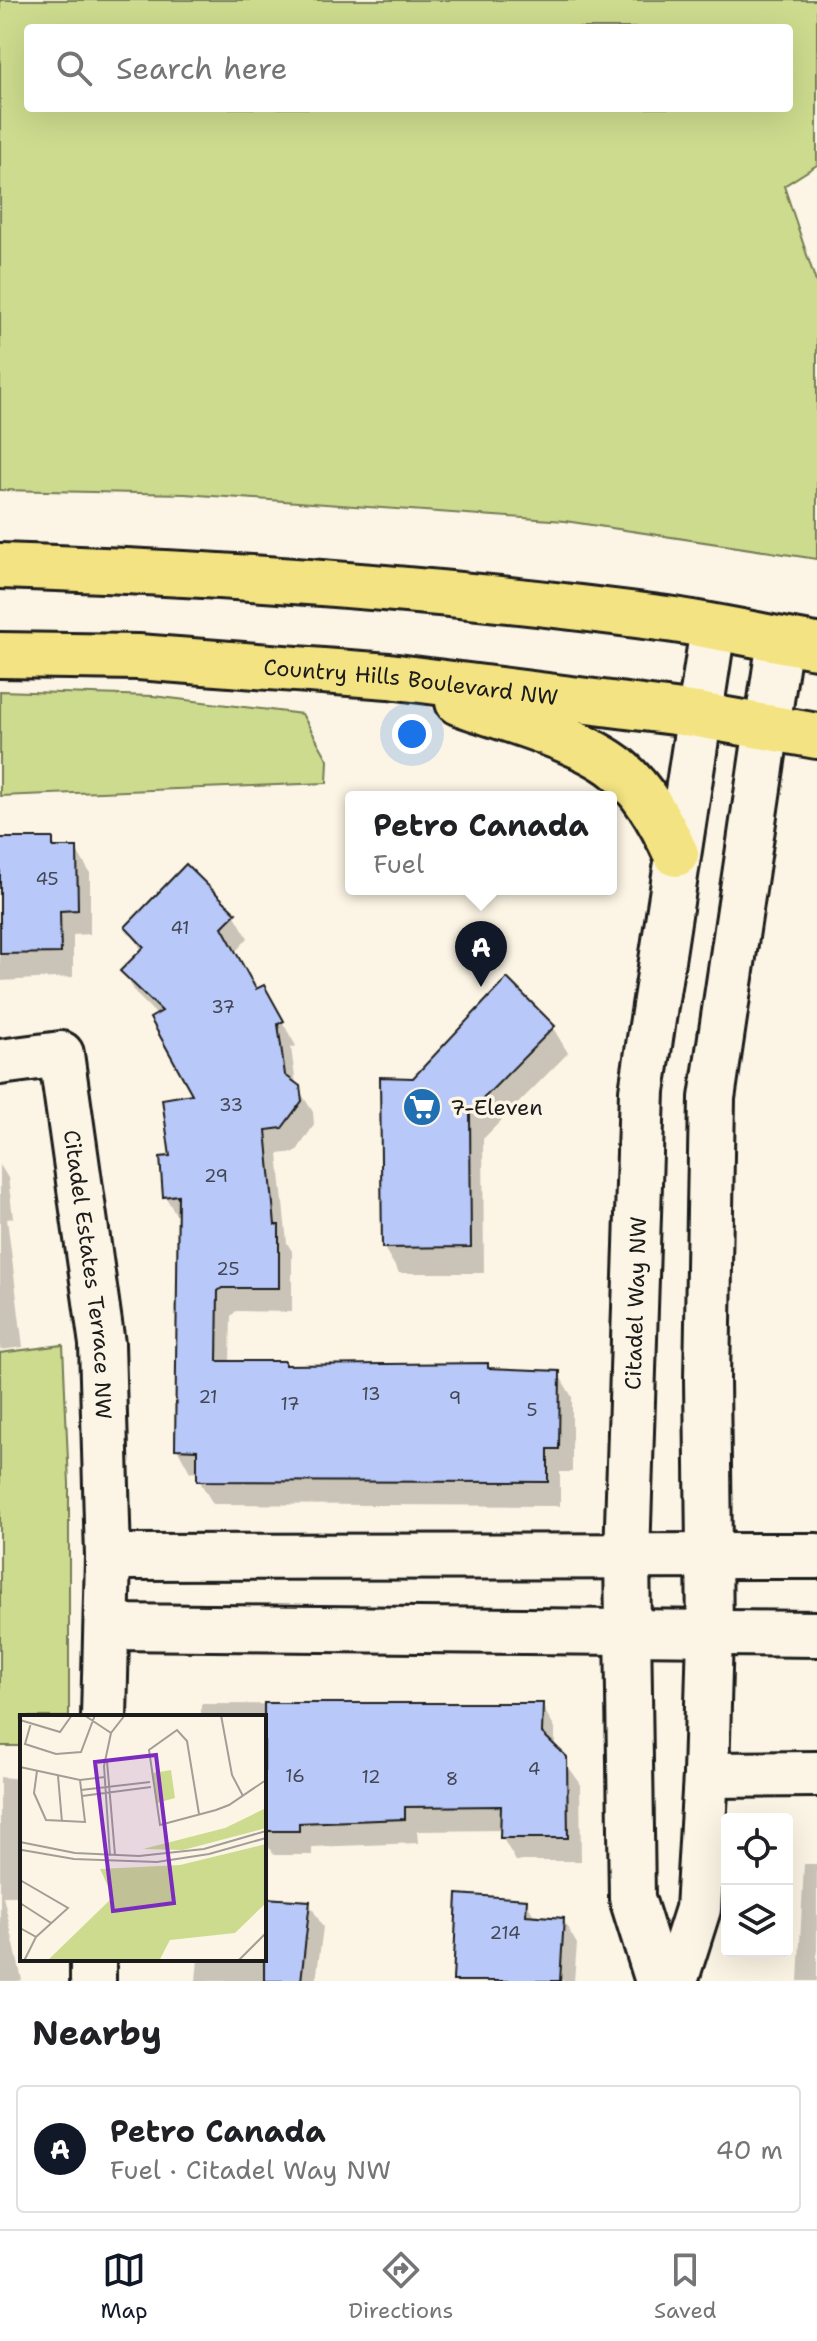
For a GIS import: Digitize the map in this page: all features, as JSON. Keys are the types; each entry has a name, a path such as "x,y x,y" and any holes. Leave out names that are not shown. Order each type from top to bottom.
{"main road":[{"path":"0,566 163,571 416,590 713,628 799,643"},
{"name":"Country Hills Boulevard NW","path":"0,655 138,657 389,676 698,715 817,736"},
{"path":"389,676 560,739 616,767 648,804 676,854"}],"street":[{"name":"Citadel Way NW","path":"658,1981 632,1898 627,1633 642,1091 713,628"},
{"path":"675,1981 698,1909 706,1775 710,1634 707,1379 712,1098 767,729 799,643"},
{"name":"Citadel Estates Terrace NW","path":"0,1062 61,1054 102,1344 108,1557 104,1715"},
{"path":"108,1557 817,1556"},
{"path":"107,1627 817,1634"},
{"path":"706,1775 817,1774"}],"green space":[{"path":"0,0 817,0 817,165 784,186 817,285 817,559 565,521 185,494 0,490"},
{"path":"0,691 153,696 302,714 328,760 327,783 0,796"},
{"path":"63,1345 69,1484 69,1715 20,1715 20,1746 0,1746 0,1353"}],"building":[{"path":"0,838 53,838 53,847 77,847 78,910 60,911 61,953 0,954"},
{"path":"186,864 236,913 222,927 256,989 264,985 284,1021 278,1024 285,1075 300,1086 302,1101 282,1128 266,1130 275,1225 279,1225 279,1288 222,1288 218,1291 217,1361 285,1361 285,1365 488,1363 488,1368 560,1371 559,1449 548,1449 548,1482 197,1481 197,1450 175,1449 178,1195 163,1197 160,1157 170,1156 162,1099 192,1094 150,1018 162,1011 120,971 144,947 125,927"},
{"path":"507,978 555,1026 470,1112 471,1247 382,1248 380,1077 413,1078"},
{"path":"264,1703 543,1703 542,1733 567,1757 568,1838 500,1838 501,1806 405,1807 405,1819 299,1823 299,1831 266,1831"},
{"path":"457,1894 527,1899 526,1915 564,1918 560,1981 453,1981"},
{"path":"266,1898 310,1901 301,1981 264,1981"}],"place":[{"name":"Petro Canada","path":"481,987"},
{"name":"7-Eleven","path":"422,1107"}]}
